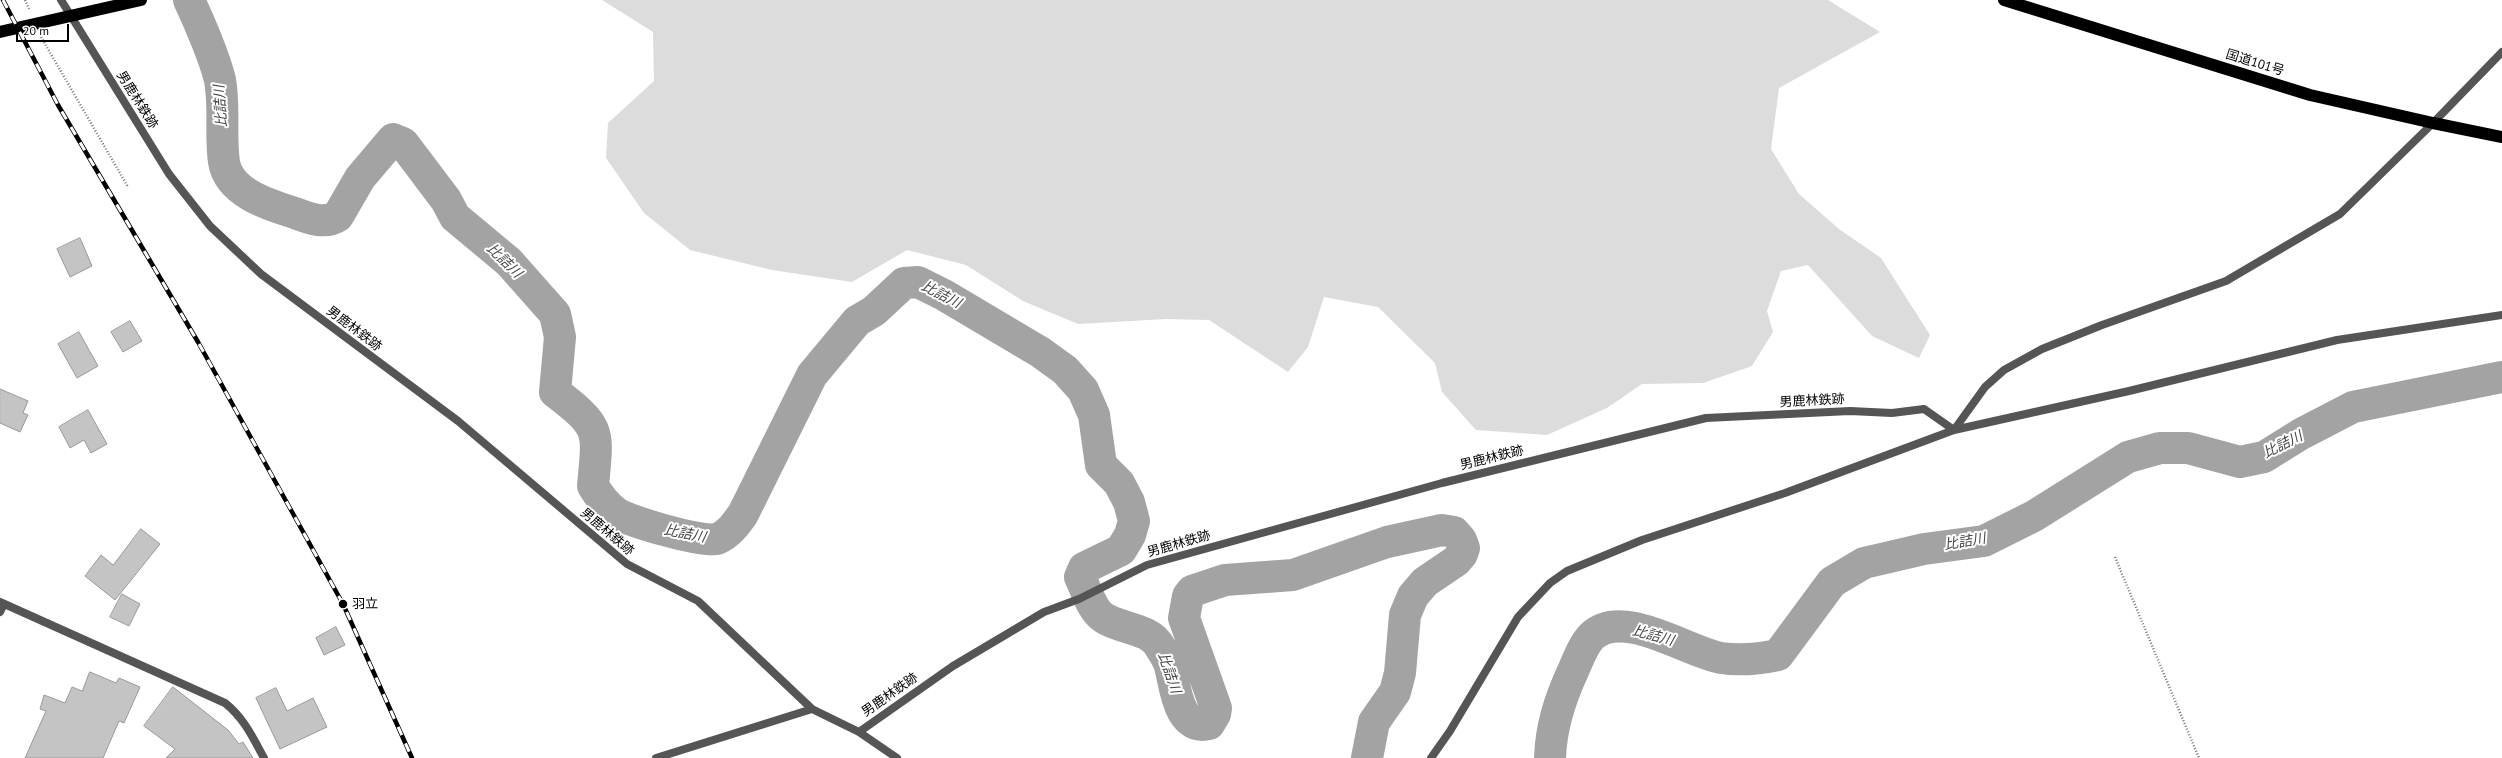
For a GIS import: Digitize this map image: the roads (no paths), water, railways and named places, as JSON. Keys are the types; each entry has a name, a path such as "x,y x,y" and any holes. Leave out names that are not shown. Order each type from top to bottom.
{"highway":[{"path":"0,32 141,0"},
{"name":"国道101号","path":"2004,0 2310,95 2433,124 2502,136"}],"street":[{"name":"男鹿林鉄跡","path":"61,0 169,174 210,226 261,274 458,421 627,564 698,601 812,709 859,732 953,666 1044,612 1079,599 1147,565 1442,483 1706,418 1850,411 1892,413 1924,409 1954,430"},
{"path":"1954,430 1985,386 2004,370 2042,349 2102,325 2226,281 2340,214 2433,124 2502,52"},
{"path":"1431,758 1450,731 1518,617 1550,583 1567,571 1642,540 1785,493 1954,430 2129,392 2337,340 2502,315"},
{"path":"1,606 225,703 235,711 248,729 264,758"},
{"path":"656,758 812,709"},
{"path":"859,732 897,758"}],"waterway":[{"name":"比詰川","path":"189,0 206,40 220,80 224,162 227,173 234,182 242,190 262,202 311,219 333,219 338,216 360,178 393,139 403,143 446,200 455,217 509,262 555,314 560,337 555,392 581,414 589,423 594,432 596,453 593,486 600,497 615,512 622,516 649,526 697,538 717,539 729,532 743,514 812,375 857,321 874,311 904,283 918,282 944,295 1040,352 1065,370 1083,390 1094,415 1101,465 1119,483 1129,502 1134,521 1130,535 1121,550 1084,568 1080,577 1093,605 1100,615 1111,622 1142,632 1155,641 1163,652 1170,666 1176,695 1184,714 1191,721 1199,725 1209,724 1215,714 1216,708 1184,618 1188,596 1192,591 1225,580 1293,575 1387,542 1442,530 1454,532 1461,540 1464,548 1462,554 1456,561 1425,582 1413,596 1405,615 1400,673 1395,692 1374,722 1367,758"},
{"name":"比詰川","path":"1550,758 1554,724 1568,681 1586,644 1592,636 1605,628 1620,626 1637,629 1721,658 1750,659 1778,655 1832,582 1864,563 1924,549 1984,541 2034,516 2128,457 2160,448 2188,448 2240,462 2264,457 2301,434 2353,407 2502,377"}],"railway":[{"path":"3,0 58,105 198,342 343,604 412,758"}],"place":[{"name":"羽立","path":"343,604"}]}
